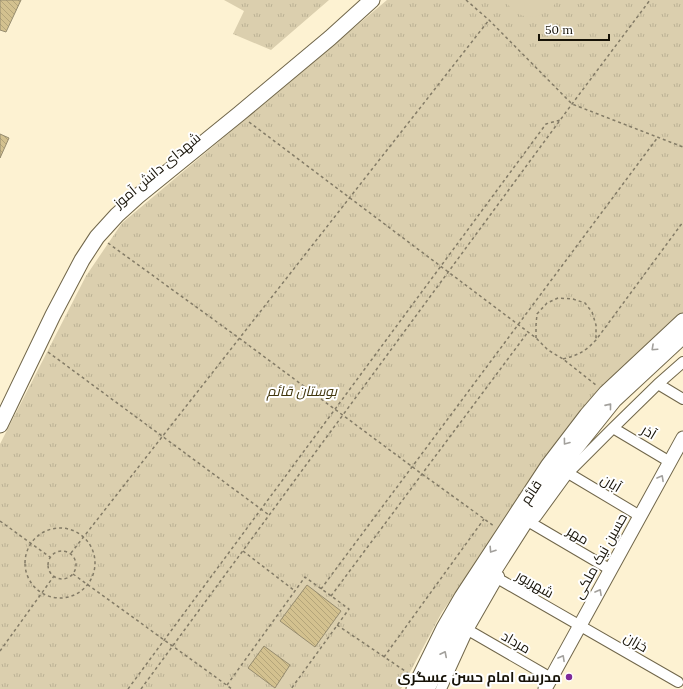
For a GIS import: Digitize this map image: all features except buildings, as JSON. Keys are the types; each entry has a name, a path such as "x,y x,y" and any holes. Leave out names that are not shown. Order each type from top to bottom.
{"main road":[{"name":"شهدای دانش آموز","path":"0,406 74,255 107,213 133,188 290,62 359,0"},
{"path":"0,425 60,302 82,260 97,237 117,215 138,196 324,43 372,0"},
{"name":"قائم","path":"431,687 444,628 503,533 548,466 606,393 683,321"},
{"name":"قائم","path":"431,687 463,619 558,470 614,400 683,336"}],"street":[{"path":"431,687 468,630 497,578 531,523 568,473 658,384 683,362"},
{"path":"658,384 683,399"},
{"name":"آذر","path":"613,428 670,462"},
{"name":"حسین نیک ملکی","path":"548,684 683,438"},
{"name":"آبان","path":"568,473 640,516"},
{"name":"مهر","path":"531,523 611,570"},
{"name":"شهریور","path":"497,578 580,626"},
{"name":"خزان","path":"580,626 678,682"},
{"name":"مرداد","path":"468,630 548,684"}],"path":[{"path":"466,0 572,104 683,147"},
{"path":"141,689 650,0"},
{"path":"71,553 488,20"},
{"path":"246,120 518,324 536,338 548,350 563,359 606,393"},
{"path":"128,689 546,124 560,120"},
{"path":"321,589 658,137"},
{"path":"563,359 576,355 587,349 596,340 683,222"},
{"path":"108,243 503,533"},
{"path":"536,338 537,314 547,303 558,298 572,299 584,303 592,312 596,325 596,340"},
{"path":"331,596 528,332"},
{"path":"48,352 269,515"},
{"path":"384,657 484,519"},
{"path":"0,521 50,557"},
{"path":"62,527 74,530 84,536 91,544 95,554 96,565 94,576 81,592 71,597 61,599 41,593 33,586 27,576 24,565 26,553 30,543 39,534 50,529 62,527"},
{"path":"62,550 71,553 76,561 73,574 62,579 54,576 49,569 48,561 50,557 57,551 62,550"},
{"path":"243,551 296,591"},
{"path":"73,574 232,689"},
{"path":"0,651 54,576"},
{"path":"227,685 305,577 349,609 291,689"},
{"path":"337,625 431,687"}],"green space":[{"path":"224,0 329,0 271,50 233,34 244,11"},
{"name":"بوستان قائم","path":"387,0 683,0 683,314 591,402 442,612 401,689 0,689 0,444 86,276 122,223"},
{"path":"505,0 558,0 546,12 538,16 527,17 517,13"}],"place":[{"name":"مدرسه امام حسن عسگری","path":"569,677"}]}
